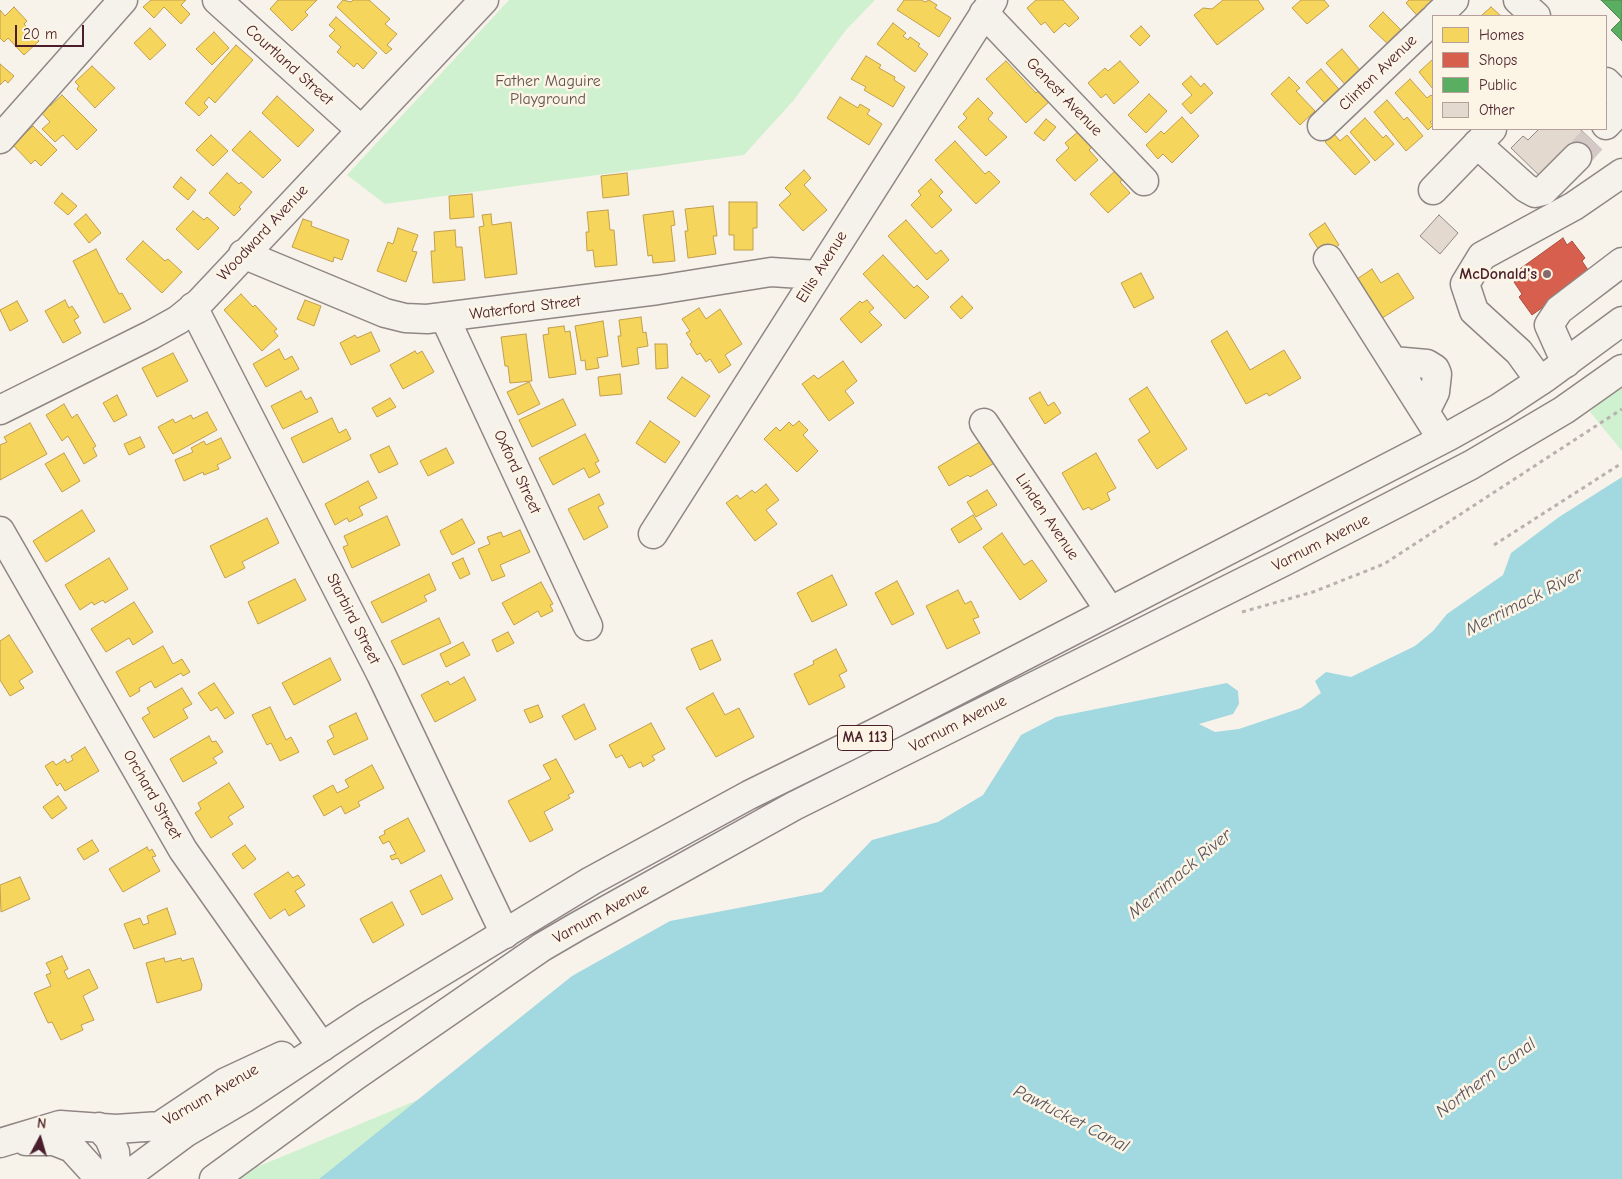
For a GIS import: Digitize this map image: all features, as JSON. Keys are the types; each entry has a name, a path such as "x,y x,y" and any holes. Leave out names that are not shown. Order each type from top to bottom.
{"street":[{"path":"0,139 123,0"},
{"name":"Courtland Street","path":"217,0 361,130"},
{"name":"Woodward Avenue","path":"0,410 151,335 178,320 194,307 484,0"},
{"path":"1438,15 1454,0"},
{"path":"1518,0 1535,15"},
{"name":"Genest Avenue","path":"988,6 1144,181"},
{"name":"Ellis Avenue","path":"653,534 988,6"},
{"name":"Clinton Avenue","path":"1322,126 1432,21"},
{"path":"1607,83 1622,98"},
{"path":"1607,124 1622,108"},
{"path":"1433,190 1485,137 1526,188 1535,193 1543,191 1594,138"},
{"path":"1540,381 1519,352 1474,311 1465,284 1482,256 1574,206 1622,173"},
{"name":"Waterford Street","path":"244,254 385,313 405,318 445,318 658,290 771,272 817,275"},
{"path":"1328,259 1442,440"},
{"path":"1566,363 1549,325 1559,310 1618,274"},
{"name":"Starbird Street","path":"194,307 381,674 505,934"},
{"name":"Oxford Street","path":"445,318 588,626"},
{"name":"Varnum Avenue","path":"123,1179 185,1134 591,881 741,800 1442,440 1499,408 1540,381 1622,321"},
{"name":"Varnum Avenue","path":"214,1179 355,1076 542,947 578,926 794,806 1285,561 1471,465 1564,410 1622,369"},
{"name":"Linden Avenue","path":"984,423 1110,611"},
{"name":"Orchard Street","path":"0,531 183,850 322,1047"},
{"name":"Varnum Avenue","path":"5,1142 60,1125 142,1128 160,1126 226,1082 299,1048 322,1047"},
{"path":"99,1127 109,1138 115,1152 116,1165 112,1179"},
{"name":"Varnum Avenue","path":"5,1142 54,1141 72,1148 100,1179"}],"path":[{"path":"1241,613 1313,592 1384,564 1622,409"},
{"path":"1494,545 1622,463"}],"green space":[{"name":"Father Maguire Playground","path":"509,0 875,0 846,30 793,101 744,155 385,204 347,175"},
{"path":"1622,378 1622,451 1590,412"},
{"path":"420,1099 319,1179 239,1179 257,1167"}],"water":[{"path":"1622,477 1622,1179 319,1179 572,976 670,921 822,892 872,840 938,822 983,795 1021,735 1056,717 1227,683 1238,691 1239,704 1233,714 1199,724 1215,732 1239,729 1301,708 1321,693 1315,681 1326,672 1351,677 1415,646 1433,631 1447,614 1503,575 1511,553 1559,517"}],"building: Homes":[{"path":"151,0 186,0 181,5 190,14 181,24 164,7 154,18 143,7"},
{"path":"278,0 317,0 305,12 308,15 292,31 270,9"},
{"path":"343,0 351,2 353,0 369,0 390,19 385,24 397,34 387,45 392,49 386,54 337,7"},
{"path":"904,0 921,0 925,2 929,0 937,5 935,8 951,18 939,37 897,10"},
{"path":"1036,0 1063,0 1079,18 1069,27 1065,23 1054,33 1045,22 1041,25 1027,8"},
{"path":"1223,0 1258,0 1264,9 1217,45 1194,15 1203,8 1212,9"},
{"path":"1301,0 1324,0 1329,6 1307,24 1292,8"},
{"path":"1409,0 1447,0 1422,21 1406,3"},
{"path":"14,7 27,21 24,24 39,41 24,55 8,38 4,42 0,38 0,10 5,16"},
{"path":"1491,7 1500,15 1482,15"},
{"path":"1383,12 1406,35 1393,49 1369,26"},
{"path":"336,17 377,53 363,69 357,63 354,67 337,52 341,47 329,36 335,30 329,25"},
{"path":"893,23 906,33 903,36 908,40 910,37 920,44 918,46 928,54 915,72 877,44"},
{"path":"1141,26 1150,36 1140,46 1130,36"},
{"path":"150,28 166,45 150,60 134,43"},
{"path":"214,32 229,48 212,65 196,49"},
{"path":"236,45 253,60 215,103 209,97 204,103 208,107 199,116 185,103"},
{"path":"1342,49 1365,76 1350,90 1326,63"},
{"path":"866,56 881,65 879,68 895,77 894,80 905,87 893,107 864,90 866,87 851,79"},
{"path":"1432,60 1432,88 1419,72"},
{"path":"1006,61 1036,93 1039,90 1050,101 1026,123 986,79"},
{"path":"1120,61 1139,82 1114,104 1106,94 1101,98 1088,83 1105,68 1108,71"},
{"path":"0,64 14,76 8,83 5,80 0,85"},
{"path":"92,66 115,88 95,108 77,89 79,86 75,82"},
{"path":"1321,69 1345,96 1330,109 1306,82"},
{"path":"1191,76 1201,87 1204,83 1213,93 1191,114 1182,104 1192,95 1182,84"},
{"path":"1289,77 1300,88 1296,91 1315,111 1300,125 1271,94"},
{"path":"1410,79 1427,98 1432,96 1432,121 1430,122 1432,126 1428,130 1395,93"},
{"path":"1149,94 1167,111 1146,133 1128,115"},
{"path":"62,95 97,130 77,150 63,135 55,142 42,129 50,122 40,111 48,104 50,106"},
{"path":"277,96 314,130 298,147 262,113"},
{"path":"840,97 858,108 860,104 870,110 867,114 882,124 869,145 827,118"},
{"path":"978,98 993,113 988,119 1007,137 986,156 958,127 967,118 963,114"},
{"path":"1387,100 1404,120 1407,117 1423,136 1406,151 1374,112"},
{"path":"1182,117 1199,136 1172,163 1163,154 1158,159 1146,145 1161,131 1164,134"},
{"path":"1365,118 1383,138 1386,135 1394,144 1375,161 1350,132"},
{"path":"1046,119 1056,127 1044,141 1034,133"},
{"path":"33,126 57,150 41,166 35,160 31,164 13,145"},
{"path":"250,131 281,160 263,178 232,150"},
{"path":"1079,131 1093,146 1089,150 1098,160 1075,181 1056,160 1069,148 1065,143"},
{"path":"1334,134 1340,141 1347,135 1370,162 1355,175 1325,142"},
{"path":"211,135 228,151 213,166 196,150"},
{"path":"955,141 985,174 989,171 1000,182 976,204 935,160"},
{"path":"804,170 811,178 804,185 827,210 803,231 779,205 791,194 785,188"},
{"path":"1115,171 1123,179 1120,182 1130,193 1108,213 1090,194"},
{"path":"227,173 252,192 234,216 209,193"},
{"path":"627,173 629,195 603,198 601,176"},
{"path":"181,177 196,190 188,200 173,187"},
{"path":"931,179 943,192 939,196 952,210 932,228 911,205 921,195 918,191"},
{"path":"62,193 77,206 68,215 54,203"},
{"path":"472,194 474,217 450,219 449,196"},
{"path":"729,202 757,202 757,228 753,228 753,250 734,250 734,235 729,235"},
{"path":"713,206 717,236 713,236 716,254 688,258 685,231 688,231 685,209"},
{"path":"608,210 610,230 614,230 617,265 595,267 593,250 587,251 586,232 589,232 587,212"},
{"path":"193,211 204,220 207,217 219,228 198,250 176,229"},
{"path":"673,211 675,225 671,226 675,261 653,263 652,255 648,256 643,215"},
{"path":"86,214 101,233 89,243 74,224"},
{"path":"491,214 492,225 511,222 517,274 485,278 479,227 484,226 482,215"},
{"path":"303,219 312,222 311,226 349,240 342,260 334,257 333,262 292,247"},
{"path":"906,220 936,254 941,250 949,260 927,280 888,236"},
{"path":"1325,223 1339,245 1322,255 1309,234"},
{"path":"398,228 418,235 412,251 417,252 406,282 377,271 388,242 393,244"},
{"path":"455,230 456,247 462,247 465,280 433,283 431,251 435,251 434,232"},
{"path":"143,241 165,261 168,259 182,272 162,293 126,259"},
{"path":"96,249 119,294 122,293 131,309 104,323 73,261"},
{"path":"883,255 914,288 917,285 929,297 905,319 863,274"},
{"path":"1372,269 1381,283 1398,273 1414,298 1379,320 1354,281"},
{"path":"1141,273 1154,298 1134,308 1121,283"},
{"path":"241,294 253,307 255,305 277,329 274,331 278,336 262,351 224,310"},
{"path":"962,296 973,308 961,319 950,307"},
{"path":"65,300 69,308 72,306 79,317 74,320 81,333 63,343 45,311"},
{"path":"305,300 321,306 314,326 297,319"},
{"path":"867,300 874,308 869,312 882,325 861,343 840,319 860,301 862,303"},
{"path":"17,301 28,321 10,331 0,310"},
{"path":"699,308 706,319 720,309 742,344 725,355 731,365 719,373 710,359 706,362 700,353 697,355 686,333 690,331 682,319"},
{"path":"641,317 643,333 646,332 648,346 637,348 639,364 622,367 618,336 621,336 619,320"},
{"path":"603,321 608,356 597,358 599,368 586,370 585,360 581,361 575,326"},
{"path":"564,326 565,332 570,331 576,374 549,378 543,335 549,334 548,328"},
{"path":"1227,331 1250,370 1284,350 1301,378 1269,396 1267,393 1246,404 1211,341"},
{"path":"371,332 380,351 351,365 340,343 355,335 357,338"},
{"path":"526,334 532,381 510,383 508,366 505,366 501,337"},
{"path":"655,344 667,344 668,368 656,369"},
{"path":"279,349 285,360 292,356 299,369 266,387 253,364"},
{"path":"415,351 417,354 422,351 434,372 403,389 390,365"},
{"path":"173,353 188,381 157,397 142,368"},
{"path":"843,361 857,381 845,391 854,403 829,421 802,384 814,375 818,379"},
{"path":"620,374 622,394 600,396 598,377"},
{"path":"682,377 710,396 695,417 667,398"},
{"path":"529,382 540,404 518,415 507,392"},
{"path":"1147,387 1187,449 1157,469 1138,440 1150,432 1129,399"},
{"path":"301,391 306,400 311,397 318,412 283,429 271,406"},
{"path":"1040,392 1048,406 1054,402 1061,413 1045,424 1029,398"},
{"path":"117,395 127,415 114,422 103,403"},
{"path":"390,398 396,407 377,417 372,408"},
{"path":"563,399 576,425 532,447 519,420"},
{"path":"64,404 72,418 77,414 96,446 93,448 97,456 84,464 68,436 62,441 46,415"},
{"path":"207,412 217,430 173,454 158,427 173,419 175,423 191,415 193,419"},
{"path":"332,418 339,433 346,429 351,439 303,463 291,438"},
{"path":"650,421 680,442 665,463 636,443"},
{"path":"799,421 808,430 803,435 818,451 797,472 764,439 776,427 780,431 789,422 793,426"},
{"path":"30,423 47,454 0,480 0,445 7,442 4,437"},
{"path":"585,434 599,461 595,463 600,472 589,478 584,468 553,485 539,458"},
{"path":"140,437 145,447 129,455 124,444"},
{"path":"221,438 231,458 217,465 219,469 204,475 203,472 184,481 175,460 193,452 191,448 204,441 206,445"},
{"path":"985,439 998,461 970,477 968,475 949,486 938,467"},
{"path":"389,446 398,464 379,473 370,455"},
{"path":"446,448 454,463 428,476 420,461"},
{"path":"64,453 80,481 62,492 45,464"},
{"path":"1096,453 1116,488 1107,493 1110,500 1091,510 1089,507 1083,510 1062,473"},
{"path":"368,481 377,498 359,507 363,515 349,522 347,518 335,525 325,504"},
{"path":"766,484 779,500 766,510 777,524 755,541 726,503 737,495 740,499 752,490 755,493"},
{"path":"987,490 997,505 976,517 967,502"},
{"path":"599,494 604,504 598,507 608,527 584,540 568,509"},
{"path":"82,510 95,531 46,562 33,541"},
{"path":"973,515 982,529 959,543 951,529"},
{"path":"387,516 400,545 352,568 343,547 348,545 344,536"},
{"path":"267,518 279,543 242,562 245,568 225,578 210,546"},
{"path":"462,519 475,543 452,555 440,531"},
{"path":"520,530 530,552 500,565 505,576 492,581 478,549 490,544 487,537 501,532 503,537"},
{"path":"1002,533 1024,565 1032,560 1047,581 1020,600 983,547"},
{"path":"109,558 128,589 105,603 103,600 94,605 92,602 80,610 65,585"},
{"path":"463,558 470,574 460,579 452,563"},
{"path":"429,574 436,590 424,596 427,601 382,623 371,602"},
{"path":"832,575 847,605 812,622 797,593"},
{"path":"295,579 306,600 258,624 248,602"},
{"path":"897,581 914,614 892,625 875,593"},
{"path":"541,582 553,604 550,605 553,611 541,617 538,611 514,625 502,603"},
{"path":"958,590 965,604 971,601 979,617 973,619 980,633 947,649 926,606"},
{"path":"134,602 153,632 133,645 129,638 106,652 91,629"},
{"path":"439,618 451,643 403,665 391,641"},
{"path":"508,632 514,643 497,652 492,640"},
{"path":"9,635 33,672 19,681 24,688 10,696 0,680 0,641"},
{"path":"712,640 721,660 700,670 691,649"},
{"path":"463,642 470,655 446,667 440,654"},
{"path":"163,646 173,664 182,659 190,672 183,676 181,673 155,688 151,681 139,688 140,691 130,697 116,672"},
{"path":"836,649 847,671 839,675 845,687 809,705 794,674 814,664 813,661"},
{"path":"330,658 341,680 294,705 282,683"},
{"path":"464,677 476,700 435,722 421,695 448,681 450,685"},
{"path":"214,683 234,713 225,719 217,707 211,711 198,693"},
{"path":"182,688 192,704 183,709 188,718 154,738 142,718 150,713 147,708"},
{"path":"713,693 725,715 739,708 754,737 716,757 686,708"},
{"path":"584,704 596,729 575,740 562,716"},
{"path":"538,705 543,717 530,723 524,710"},
{"path":"270,707 286,740 291,737 299,752 280,761 271,743 267,745 252,715"},
{"path":"356,713 368,739 334,755 327,741 334,737 329,726"},
{"path":"651,723 665,749 652,756 655,760 643,767 641,762 629,768 622,755 616,758 609,745"},
{"path":"209,736 212,742 216,741 223,752 213,758 217,763 183,782 170,759"},
{"path":"85,747 99,771 65,791 60,783 57,786 45,766 53,761 56,765 65,759 67,763 73,760 71,756"},
{"path":"556,759 574,792 568,795 570,798 544,812 553,830 530,842 508,801 551,779 543,765"},
{"path":"372,765 384,788 358,802 360,806 345,814 341,806 324,816 313,796 333,785 337,793 349,787 345,780"},
{"path":"229,783 244,807 228,817 233,824 211,838 195,813 201,809 198,803"},
{"path":"58,796 67,808 52,819 43,807"},
{"path":"408,818 425,851 401,864 398,858 392,860 390,856 396,854 389,841 383,844 379,837 385,834 384,831"},
{"path":"92,840 99,851 84,860 77,849"},
{"path":"245,845 256,859 243,869 232,854"},
{"path":"147,847 149,851 152,849 156,856 152,857 160,871 123,892 109,869"},
{"path":"288,872 293,878 298,875 305,885 295,891 305,906 289,916 285,909 270,919 254,894"},
{"path":"441,875 453,899 422,915 410,891"},
{"path":"20,877 30,899 1,912 0,885"},
{"path":"392,902 404,925 373,943 360,919"},
{"path":"167,908 176,934 134,949 124,924 140,918 143,925 149,923 147,916"},
{"path":"62,956 68,969 64,971 68,979 89,969 98,988 83,996 94,1020 81,1025 83,1030 61,1040 52,1022 48,1023 34,993 51,986 46,975 51,973 46,963"},
{"path":"164,958 165,962 181,958 182,961 193,958 202,985 201,990 157,1003 146,963"}],"building: Shops":[{"path":"1563,238 1567,245 1572,241 1585,258 1582,261 1590,273 1532,315 1519,297 1522,294 1514,282 1522,277 1517,271"}],"building: Public":[{"path":"1601,0 1622,0 1622,41 1611,30 1621,20"}],"building: Other":[{"path":"1538,130 1581,130 1599,147 1583,163 1545,181 1511,148 1523,136 1528,140"},
{"path":"1439,215 1458,233 1440,254 1420,236"}],"tunnel":[{"path":"1577,157 1592,140"}],"place":[{"name":"McDonald's","path":"1547,274"}],"water label":[{"name":"Merrimack River","path":"1524,602"},
{"name":"Merrimack River","path":"1180,874"},
{"name":"Northern Canal","path":"1486,1078"},
{"name":"Pawtucket Canal","path":"1071,1119"}]}
